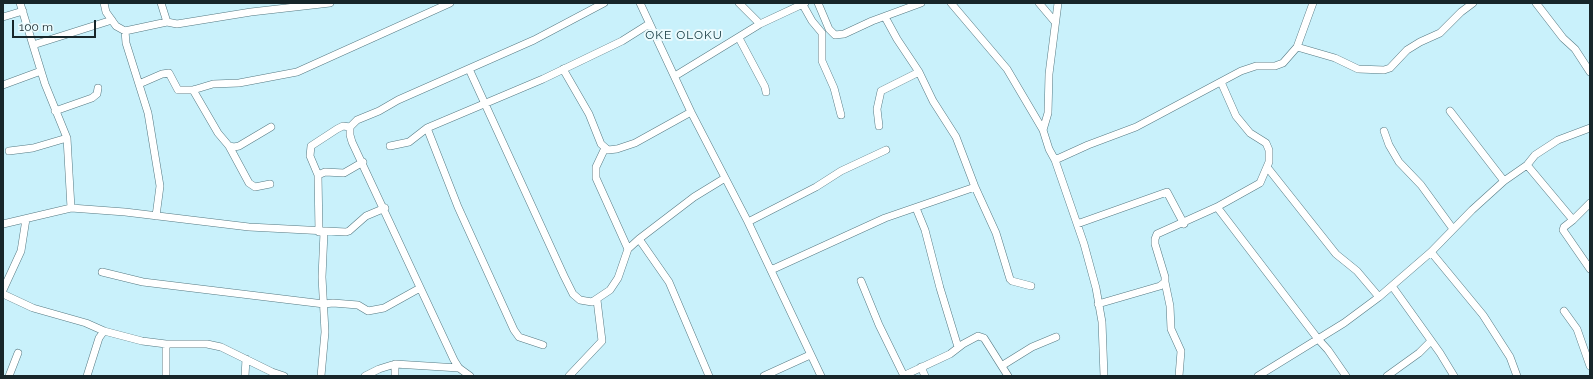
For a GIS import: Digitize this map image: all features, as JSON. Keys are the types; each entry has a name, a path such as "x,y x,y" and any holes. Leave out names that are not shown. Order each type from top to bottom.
{"street":[{"path":"20,3 41,71 55,111 67,138 71,208"},
{"path":"104,3 106,12 116,26 125,30 167,22 177,24 251,12 330,3"},
{"path":"161,3 167,22"},
{"path":"139,84 162,74 169,73 178,90 193,90 213,84 239,83 297,72 450,3"},
{"path":"470,376 459,368 420,288 385,208 350,135 350,127 357,120 534,40 604,3"},
{"path":"640,3 691,112 748,222 821,376"},
{"path":"738,3 760,24"},
{"path":"818,3 829,29 835,35 844,34 921,3"},
{"path":"951,3 1007,69 1043,130 1049,149 1055,160 1088,256 1102,322 1104,376"},
{"path":"1039,3 1055,22"},
{"path":"1043,130 1048,113 1049,74 1058,3"},
{"path":"1055,160 1088,145 1136,127 1249,68 1283,63 1297,46 1313,3"},
{"path":"1297,46 1335,58 1358,69 1384,70 1390,68 1407,50 1426,37 1440,33 1461,12 1473,3"},
{"path":"1536,3 1563,38 1575,49 1590,72"},
{"path":"675,76 740,38 760,24 804,4 812,22 822,34 822,61 836,93 841,115"},
{"path":"3,17 23,11"},
{"path":"885,17 897,39 919,72 933,101 956,137 975,187 996,233 1010,279 1012,281 1031,286"},
{"path":"33,45 112,20"},
{"path":"390,146 409,142 427,128 563,69 622,41 649,24"},
{"path":"125,30 126,43 148,113 160,186 156,216"},
{"path":"740,38 765,87 766,92"},
{"path":"470,68 573,294 585,302 597,300 610,290 616,283 628,249 639,239 694,197 725,178"},
{"path":"563,69 589,114 599,140 605,148 612,151 635,143 691,112"},
{"path":"3,85 41,71"},
{"path":"879,126 877,109 881,91 919,72"},
{"path":"1179,376 1181,351 1171,330 1170,306 1165,277 1155,239 1157,234 1165,229 1184,224 1217,208 1260,183 1267,167 1269,150 1266,143 1250,133 1236,116 1221,82"},
{"path":"55,111 92,98 96,94 98,88"},
{"path":"193,90 218,133 229,146 249,183 255,187 270,184"},
{"path":"1450,111 1504,181"},
{"path":"320,376 325,345 324,304 318,175 310,156 311,146 343,126 350,127"},
{"path":"229,146 239,146 271,127"},
{"path":"427,128 460,212 514,330 519,337 542,346"},
{"path":"1258,376 1318,340 1379,297 1431,252 1504,181 1527,165 1535,155 1549,145 1590,128"},
{"path":"1384,131 1389,145 1399,162 1421,186 1453,229"},
{"path":"9,151 33,148 67,138"},
{"path":"605,148 596,168 596,178 628,249"},
{"path":"748,222 816,187 841,171 886,150"},
{"path":"318,175 325,172 344,172 363,162"},
{"path":"1527,165 1573,220"},
{"path":"1267,167 1336,254 1357,271 1379,297"},
{"path":"771,270 857,230 975,187"},
{"path":"1077,224 1167,192 1184,224"},
{"path":"1590,203 1564,227 1563,230 1590,269"},
{"path":"3,224 71,208 250,227 321,232 349,231 366,216 385,208"},
{"path":"916,208 925,230 940,288 958,347"},
{"path":"1217,208 1318,340 1328,350 1346,376"},
{"path":"3,290 21,251 26,219"},
{"path":"639,239 669,282 709,376"},
{"path":"1431,252 1483,315 1510,357 1517,376"},
{"path":"102,272 143,282 324,304 333,303 358,305 368,311 376,311 420,288"},
{"path":"861,281 879,325 904,376 950,354 958,347 978,336 984,338 1003,365 1008,376"},
{"path":"1098,304 1160,286 1165,282"},
{"path":"1392,286 1454,376"},
{"path":"3,294 33,308 86,323 104,331 153,343 207,344 221,347 230,353 284,376"},
{"path":"569,376 602,341 597,300"},
{"path":"1564,311 1577,329 1590,366"},
{"path":"87,376 99,338 104,331"},
{"path":"1003,365 1032,347 1056,337"},
{"path":"1388,376 1419,353 1431,341"},
{"path":"166,344 166,376"},
{"path":"9,376 18,353"},
{"path":"764,376 810,355"},
{"path":"245,376 246,359"},
{"path":"365,376 379,369 395,364 459,368"},
{"path":"395,364 395,376"},
{"path":"921,367 925,376"}],"district":[{"name":"OKE OLOKU","path":"684,35"}]}
